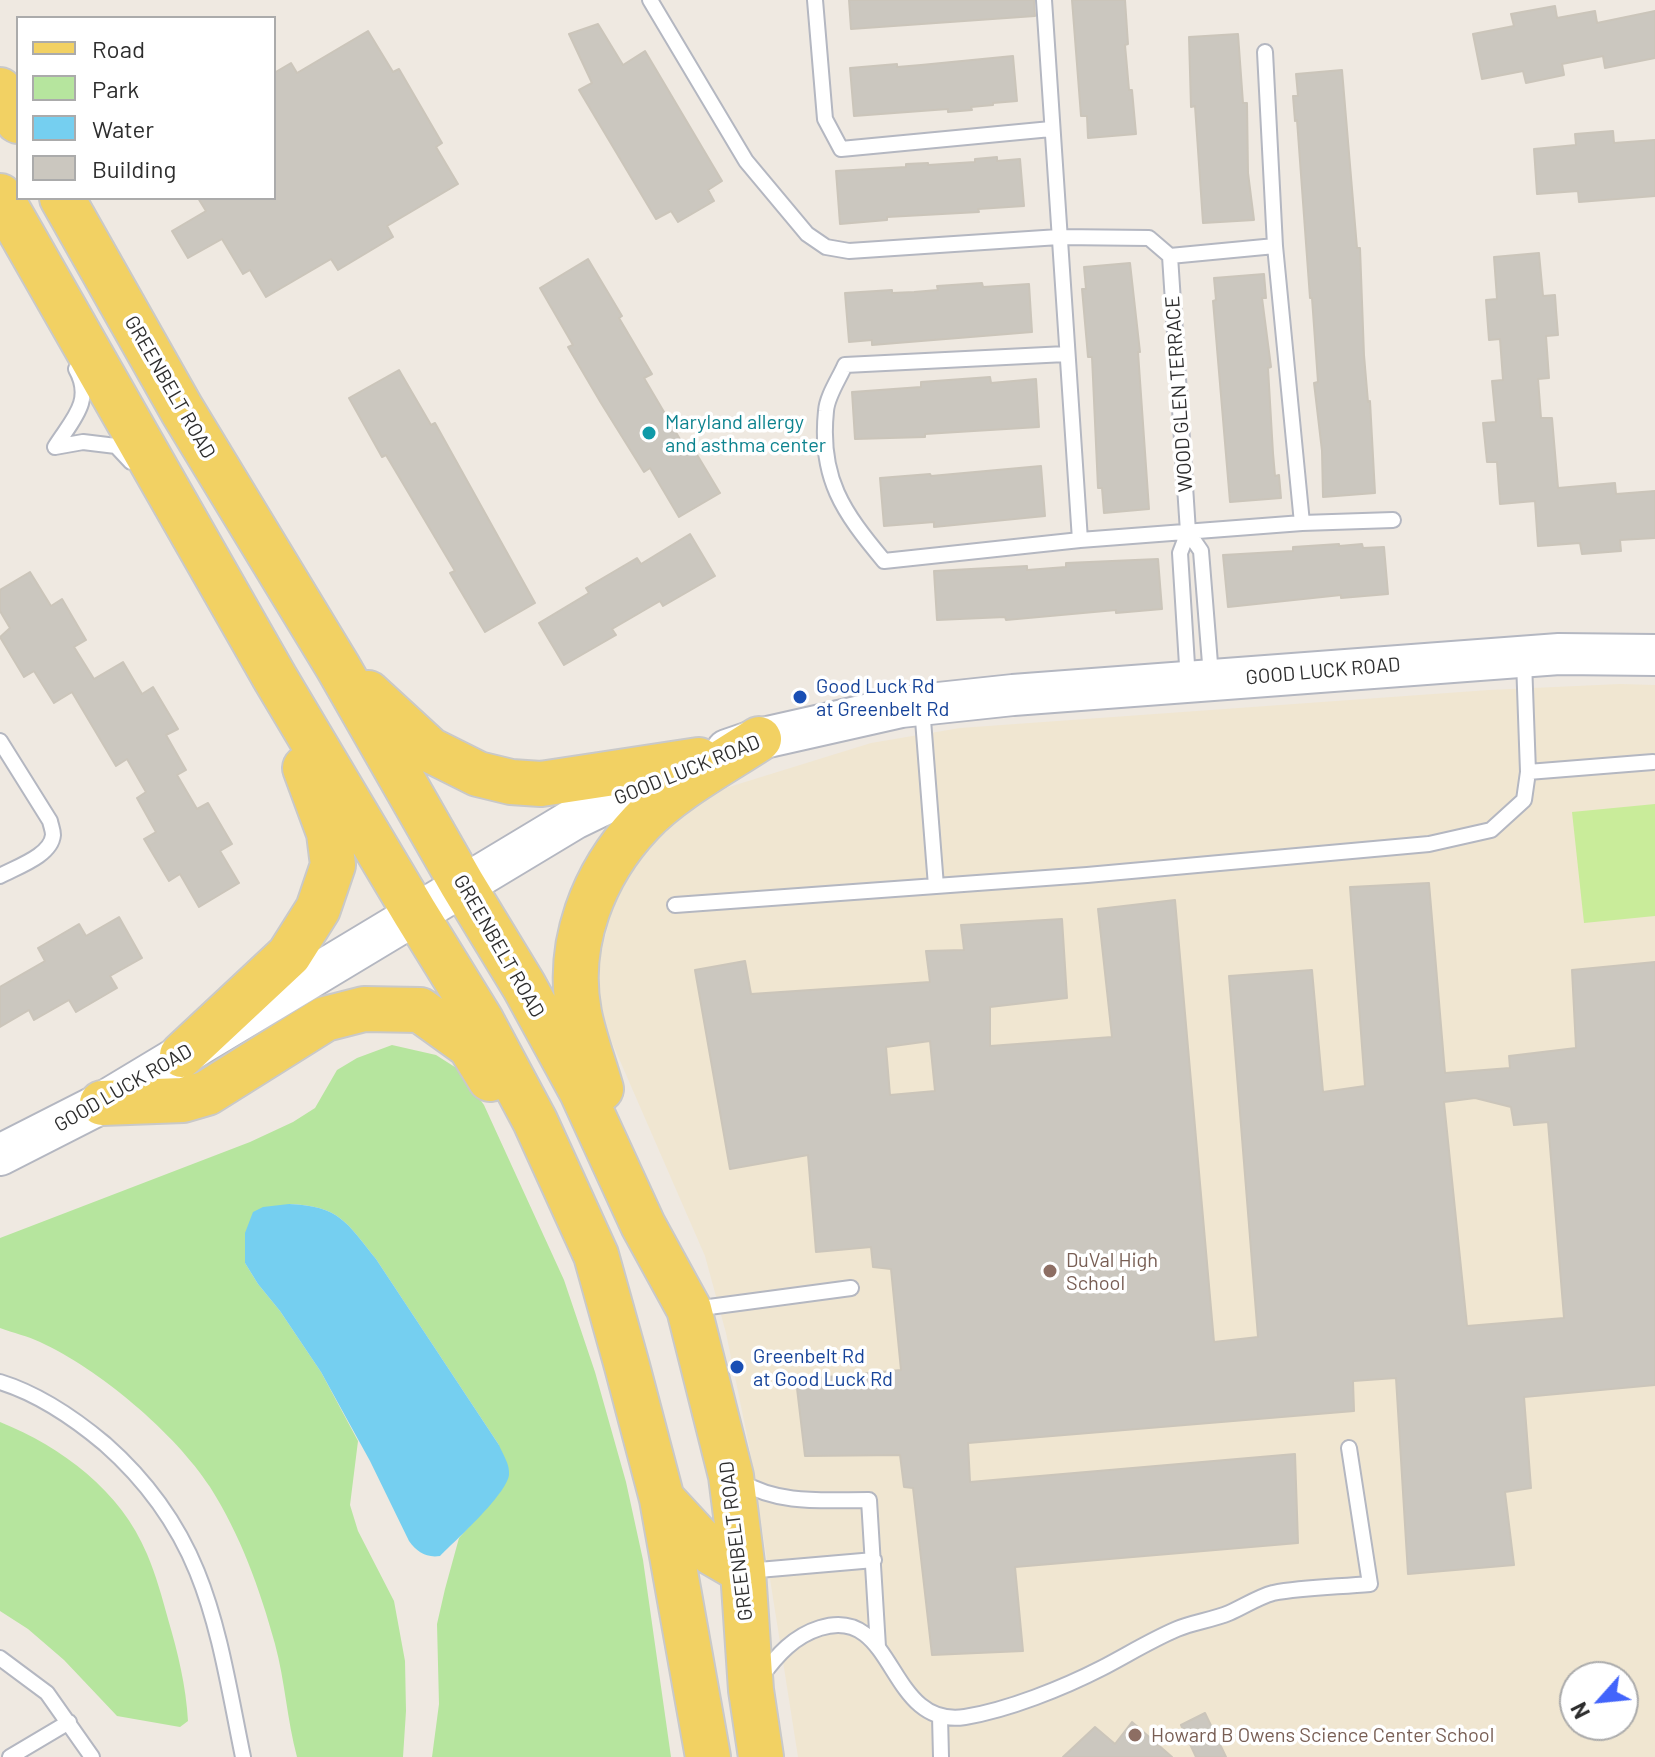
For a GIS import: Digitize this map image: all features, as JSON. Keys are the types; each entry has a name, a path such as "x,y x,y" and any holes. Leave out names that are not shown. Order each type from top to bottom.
{"main road":[{"path":"0,90 16,118"},
{"path":"0,196 50,299 176,519 481,1020 535,1121 596,1255 662,1499 708,1757"},
{"name":"GREENBELT ROAD","path":"63,200 182,410 338,667 524,986 582,1092 643,1225 689,1309 731,1476 743,1571 751,1690 761,1757"},
{"path":"176,519 305,768 329,833 333,865 318,909 289,955 182,1055"},
{"name":"GOOD LUCK ROAD","path":"0,1155 102,1103 574,819 637,786 759,739 921,705 1524,656 1655,655"},
{"path":"338,667 430,750 478,774 511,782 541,784 699,760"},
{"path":"643,1225 579,1014 577,953 583,921 600,881 641,823 664,803 759,739"},
{"path":"102,1103 183,1100 207,1093 325,1019 364,1009 420,1010 470,1046 519,1129 602,1318 627,1366"},
{"path":"662,1499 712,1553 743,1571"}],"lane":[{"path":"650,0 746,161 807,234 826,247 849,251 1059,237 1149,238 1170,256 1275,246"},
{"path":"815,0 825,119 841,149 1051,129"},
{"path":"1044,0 1080,540"},
{"path":"1265,52 1275,246 1302,523"},
{"name":"WOOD GLEN TERRACE","path":"1170,256 1188,532 1180,553 1200,681"},
{"path":"1066,354 845,365 826,408 828,474 852,523 884,561 1080,540 1302,523 1393,520"},
{"path":"68,357 83,381 83,403 55,447 83,442 116,446 137,473"},
{"name":"WOOD GLEN TERRACE","path":"1188,532 1201,551 1200,681"},
{"path":"675,905 1429,844 1491,830 1524,800 1528,772 1524,656"},
{"path":"921,705 936,886"},
{"path":"0,741 50,821 53,835 39,855 0,876"},
{"path":"1528,772 1653,762"},
{"path":"689,1309 851,1288"},
{"path":"0,1382 48,1403 82,1425 126,1463 173,1522 199,1573 221,1644 243,1757"},
{"path":"751,1690 785,1648 813,1630 834,1624 854,1626 865,1632 878,1647 916,1703 940,1716 966,1717 1049,1692 1178,1629 1227,1614 1272,1593 1370,1584 1349,1448"},
{"path":"731,1476 760,1493 800,1500 869,1500 878,1647"},
{"path":"743,1571 874,1560"},
{"path":"0,1658 47,1693 92,1757"},
{"path":"940,1716 941,1757"},
{"path":"10,1757 69,1722"}],"shaded area":[{"path":"1655,685 1655,1757 798,1757 749,1445 726,1333 705,1256 597,1008 596,973 617,890 669,823 716,791 871,743 960,728 1489,690"}],"green space":[{"path":"1655,804 1655,916 1584,923 1572,812"},
{"path":"392,1045 436,1055 458,1069 484,1105 564,1280 595,1372 626,1482 643,1560 671,1757 432,1757 439,1704 437,1624 459,1538 500,1492 499,1445 376,1259 340,1218 320,1208 289,1204 245,1263 321,1372 358,1441 350,1505 358,1531 394,1601 405,1661 403,1757 297,1757 278,1658 263,1603 240,1543 210,1487 177,1445 134,1404 87,1368 35,1340 0,1328 0,1238 250,1142 293,1122 315,1108 337,1070 357,1058"},
{"path":"0,1422 45,1444 87,1474 122,1510 136,1531 156,1578 178,1657 188,1721 180,1727 117,1716 64,1660 28,1629 0,1611"}],"water":[{"path":"289,1204 320,1208 331,1213 357,1235 376,1259 506,1460 509,1475 506,1484 440,1556 422,1553 409,1541 321,1372 245,1263 245,1233 253,1212 263,1207"}],"building":[{"path":"849,0 1034,0 1035,16 851,29"},
{"path":"1072,0 1125,0 1128,44 1125,45 1136,134 1088,138 1087,116 1081,116"},
{"path":"1555,6 1557,18 1595,11 1597,23 1655,11 1655,58 1605,68 1603,56 1562,64 1564,75 1526,83 1523,71 1482,79 1473,34 1514,26 1511,14"},
{"path":"598,24 623,65 645,51 722,181 708,190 714,201 678,222 671,211 656,219 579,90 592,83 569,34"},
{"path":"368,31 393,72 399,69 442,143 436,147 458,184 387,226 393,237 338,270 331,259 266,297 250,270 243,274 222,239 188,258 172,231 206,211 199,200 276,200 276,72 291,63 297,73"},
{"path":"1238,34 1243,103 1247,103 1248,173 1254,220 1203,223 1195,106 1191,107 1189,37"},
{"path":"1013,56 1017,101 971,107 972,110 854,116 850,68 897,64 897,67"},
{"path":"1342,70 1357,248 1360,248 1364,355 1375,493 1323,497 1322,451 1314,383 1318,382 1312,298 1293,96 1298,96 1296,74"},
{"path":"1613,131 1614,143 1655,140 1655,196 1579,202 1578,191 1537,194 1534,149 1576,145 1575,134"},
{"path":"997,157 997,161 1020,159 1024,206 840,224 836,171 906,167 906,164 975,162 975,159"},
{"path":"1539,253 1543,296 1555,295 1558,335 1546,336 1549,378 1538,379 1541,418 1552,418 1558,488 1615,483 1616,494 1655,491 1655,538 1620,540 1621,551 1582,554 1580,543 1538,546 1535,501 1500,504 1497,462 1487,462 1483,423 1496,422 1492,381 1503,380 1500,339 1489,340 1486,300 1497,299 1494,257"},
{"path":"588,259 652,374 644,378 684,446 690,443 720,493 679,517 650,468 644,472 601,403 568,347 573,345 540,288"},
{"path":"1130,263 1140,352 1149,509 1104,513 1102,488 1098,488 1092,357 1088,357 1082,289 1086,289 1084,267"},
{"path":"1264,274 1266,298 1262,298 1271,367 1268,368 1273,453 1281,498 1230,502 1213,301 1216,300 1214,278"},
{"path":"982,283 983,287 1029,284 1032,332 872,345 872,340 849,342 845,293 914,292 938,290 937,286"},
{"path":"399,370 431,425 435,423 535,603 485,632 450,573 455,571 386,455 382,457 349,398"},
{"path":"990,377 991,383 1036,379 1039,427 925,434 925,437 855,439 852,392 921,387 921,382"},
{"path":"1041,466 1045,516 934,527 934,522 884,526 880,478"},
{"path":"690,534 715,576 663,606 660,601 612,629 616,635 564,665 539,623 589,593 586,588 637,558 641,564"},
{"path":"1339,544 1384,547 1388,594 1341,598 1341,595 1228,607 1223,555 1293,551 1293,547"},
{"path":"1158,559 1162,609 1006,620 1005,617 937,620 934,571 1027,566 1027,570 1066,567 1066,563"},
{"path":"30,572 51,606 62,599 86,640 74,647 94,679 123,662 142,694 153,687 178,729 166,735 186,770 177,775 197,809 208,803 232,844 220,851 239,883 199,907 180,874 169,881 144,839 156,832 137,798 146,792 127,759 116,766 72,692 54,703 34,671 24,677 0,637 10,628 0,611 0,590"},
{"name":"DuVal High School","path":"1429,883 1445,1073 1510,1068 1509,1056 1576,1048 1572,970 1655,962 1655,1385 1524,1397 1531,1488 1505,1492 1514,1565 1408,1574 1396,1378 1353,1381 1354,1411 968,1443 970,1482 1295,1454 1298,1543 1015,1567 1023,1651 932,1655 913,1488 904,1487 900,1455 805,1456 796,1380 901,1370 891,1269 873,1267 871,1247 816,1252 808,1155 730,1169 695,970 745,961 751,994 930,982 926,951 964,950 961,925 1062,919 1067,998 990,1007 990,1046 1112,1037 1098,909 1175,900 1214,1342 1258,1337 1229,976 1312,970 1323,1092 1365,1086 1350,887","holes":["930,1041 935,1091 890,1095 886,1047","1475,1098 1511,1107 1514,1125 1548,1122 1564,1318 1467,1326 1444,1102"]},
{"path":"119,917 142,958 110,976 117,988 76,1012 69,1000 34,1020 29,1010 0,1027 0,987 45,961 38,948 79,924 86,936"},
{"path":"1205,1713 1226,1757 1196,1757 1181,1725"},
{"name":"Howard B Owens Science Center School","path":"1132,1722 1172,1757 1063,1757 1095,1727 1115,1744"}],"place":[{"name":"Maryland allergy and asthma center","path":"649,433"},
{"name":"Good Luck Rd at Greenbelt Rd","path":"800,697"},
{"name":"DuVal High School","path":"1050,1271"},
{"name":"Greenbelt Rd at Good Luck Rd","path":"737,1367"},
{"name":"Howard B Owens Science Center School","path":"1135,1735"}]}
